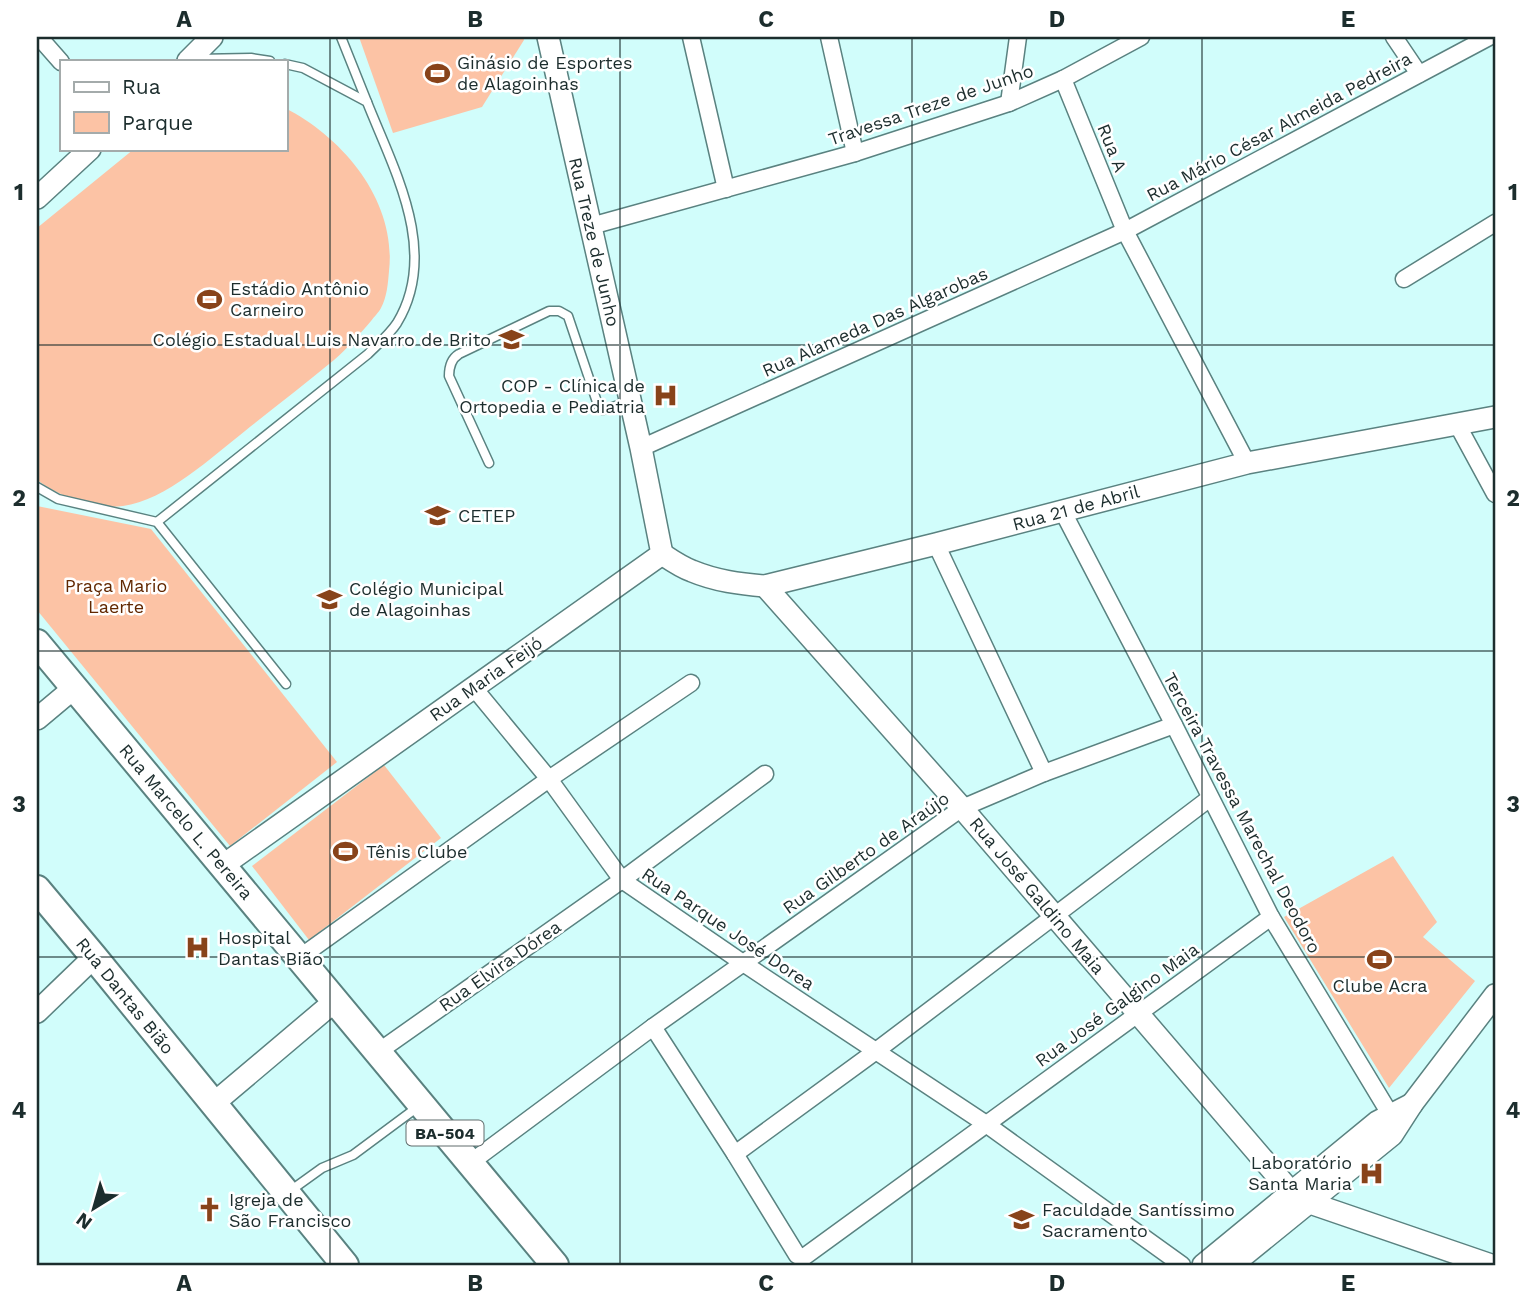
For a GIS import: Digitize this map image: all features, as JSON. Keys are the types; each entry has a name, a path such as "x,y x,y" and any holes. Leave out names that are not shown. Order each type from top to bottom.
{"main road":[{"name":"Rua Marcelo L. Pereira","path":"37,643 335,1001"},
{"name":"Rua Dantas Bião","path":"37,889 345,1265"},
{"name":"BA-504","path":"335,1001 555,1265"}],"street":[{"path":"39,37 60,61"},
{"path":"189,60 212,37"},
{"name":"Rua Treze de Junho","path":"548,37 641,448"},
{"path":"691,37 726,189"},
{"path":"829,37 855,153"},
{"path":"1009,103 1018,37"},
{"name":"Travessa Treze de Junho","path":"591,226 855,153 1009,103 1063,79 1141,37"},
{"path":"1394,37 1419,74"},
{"name":"Rua Mário César Almeida Pedreira","path":"1125,231 1489,37"},
{"name":"Rua A","path":"1063,79 1125,231 1247,463"},
{"path":"37,198 89,150"},
{"path":"1404,279 1495,223"},
{"name":"Rua Alameda Das Algarobas","path":"641,448 1125,231"},
{"name":"Rua 21 de Abril","path":"662,554 689,571 739,584 765,586 1247,463 1495,417"},
{"path":"1457,424 1495,494"},
{"path":"641,448 662,554"},
{"name":"Terceira Travessa Marechal Deodoro","path":"1063,512 1271,918 1395,1119"},
{"path":"936,544 1044,773"},
{"name":"Rua Maria Feijó","path":"222,866 662,554"},
{"name":"Rua José Galdino Maia","path":"765,586 962,808 1291,1192 1310,1203 1491,1265"},
{"path":"299,958 549,779 691,683"},
{"path":"37,719 74,688"},
{"name":"Rua Parque José Dorea","path":"474,688 549,779 622,880 986,1124 1182,1265"},
{"name":"Rua Gilberto de Araújo","path":"470,1163 653,1027 962,808 1044,773 1174,725"},
{"name":"Rua Elvira Dórea","path":"378,1052 622,880 765,774"},
{"path":"735,1154 876,1051 1210,798"},
{"name":"Rua José Galgino Maia","path":"986,1124 1271,918"},
{"path":"37,1012 94,957"},
{"path":"1203,1265 1377,1122 1395,1119 1412,1104 1495,995"},
{"path":"213,1104 335,1001"},
{"path":"653,1027 797,1255 801,1257 986,1124"},
{"path":"1232,1265 1392,1135 1395,1119"}],"lane":[{"path":"157,522 368,354 397,324 407,299 413,276 415,246 406,200 341,37"},
{"path":"189,60 264,60"},
{"path":"287,64 303,68 367,103"},
{"path":"489,463 449,376 449,367 454,357 459,354 549,312 559,311 568,316 599,408 603,410 631,401"},
{"path":"37,488 58,499 157,522 286,684"},
{"path":"287,1194 323,1168 363,1149 421,1104"}],"green space":[{"name":"Ginásio de Esportes de Alagoinhas","path":"359,37 523,37 524,40 482,107 393,133"},
{"name":"Estádio Antônio Carneiro","path":"287,109 327,136 362,175 375,197 389,245 388,285 380,310 334,360 203,464 155,496 123,506 100,506 67,497 37,480 37,228 133,150 287,150"},
{"name":"Praça Mario Laerte","path":"37,506 151,529 337,762 230,846 37,610"},
{"name":"Tênis Clube","path":"384,765 441,838 309,940 252,866"},
{"name":"Clube Acra","path":"1393,856 1437,922 1423,937 1475,981 1389,1088 1284,917"}],"place":[{"name":"Ginásio de Esportes de Alagoinhas","path":"437,73"},
{"name":"Estádio Antônio Carneiro","path":"210,299"},
{"name":"Colégio Estadual Luis Navarro de Brito","path":"511,340"},
{"name":"COP - Clínica de Ortopedia e Pediatria","path":"665,396"},
{"name":"CETEP","path":"438,516"},
{"name":"Colégio Municipal de Alagoinhas","path":"329,599"},
{"name":"Tênis Clube","path":"346,852"},
{"name":"Hospital Dantas Bião","path":"198,948"},
{"name":"Clube Acra","path":"1380,959"},
{"name":"Laboratório Santa Maria","path":"1372,1173"},
{"name":"Igreja de São Francisco","path":"209,1210"},
{"name":"Faculdade Santíssimo Sacramento","path":"1022,1220"}]}
